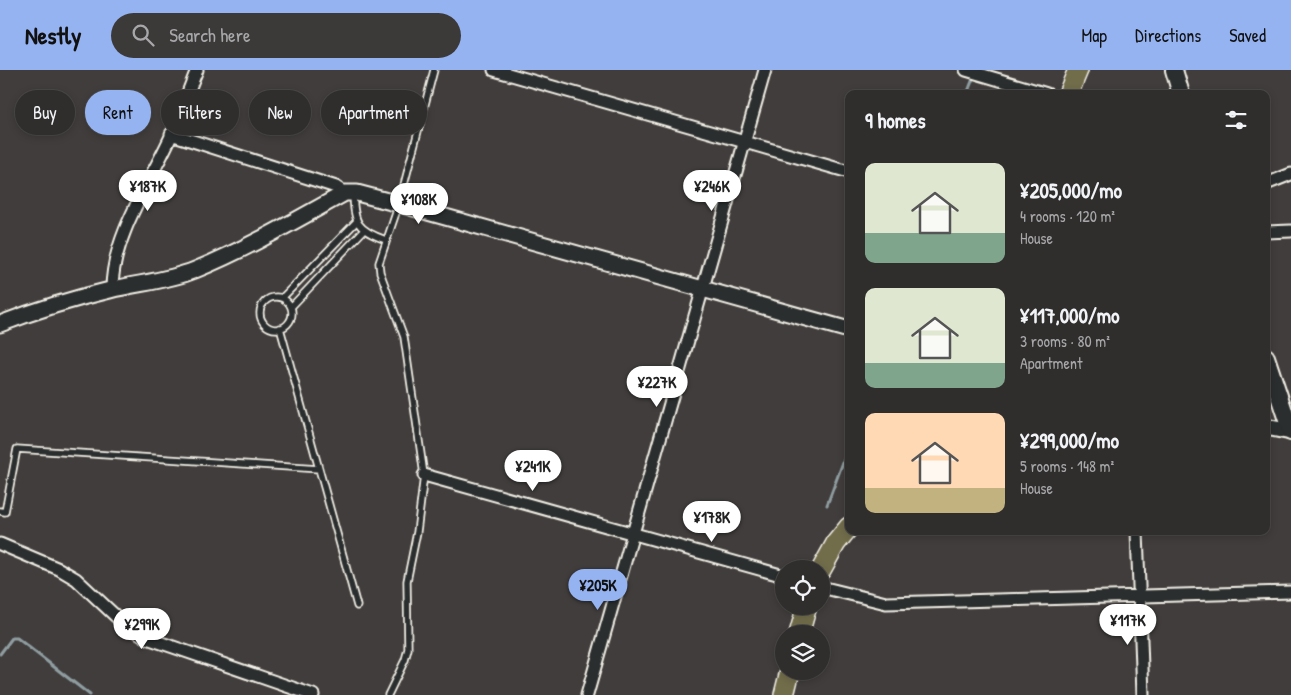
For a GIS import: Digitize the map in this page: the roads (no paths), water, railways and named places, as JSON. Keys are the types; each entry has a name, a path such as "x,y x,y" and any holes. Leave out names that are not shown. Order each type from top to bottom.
{"main road":[{"path":"1070,90 1078,70"},
{"path":"1174,70 1180,90"},
{"path":"1270,369 1291,432"},
{"path":"827,560 845,532"},
{"path":"784,695 788,680"}],"street":[{"path":"189,90 197,70"},
{"path":"494,70 845,171"},
{"path":"588,695 704,289 764,70"},
{"path":"966,70 1034,90"},
{"path":"112,289 112,280 124,230 172,135"},
{"path":"175,135 336,187 349,193 399,204 845,329"},
{"path":"1270,182 1291,174"},
{"path":"0,324 58,304 112,289 169,279 195,270 263,238 349,193"},
{"path":"1270,232 1291,231"},
{"path":"1270,428 1291,432"},
{"path":"424,475 775,574"},
{"path":"1137,535 1143,695"},
{"path":"0,544 59,569 76,579 122,622 148,638 313,695"},
{"path":"830,589 886,603 1291,592"}],"lane":[{"path":"388,695 406,660 408,649 407,581 417,532 424,475 404,336 380,272 379,262 399,204 434,70"},
{"path":"349,193 357,221 364,230 386,240"},
{"path":"282,298 357,221"},
{"path":"291,307 364,230"},
{"path":"273,297 282,298 291,307 292,312 289,322 280,328 266,326 261,318 260,312 264,302 273,297"},
{"path":"280,328 357,606"},
{"path":"0,511 4,512 17,449 319,469"}],"waterway":[{"path":"969,90 974,76"},
{"path":"827,505 845,457"},
{"path":"0,654 12,638 17,638 90,695"}]}
